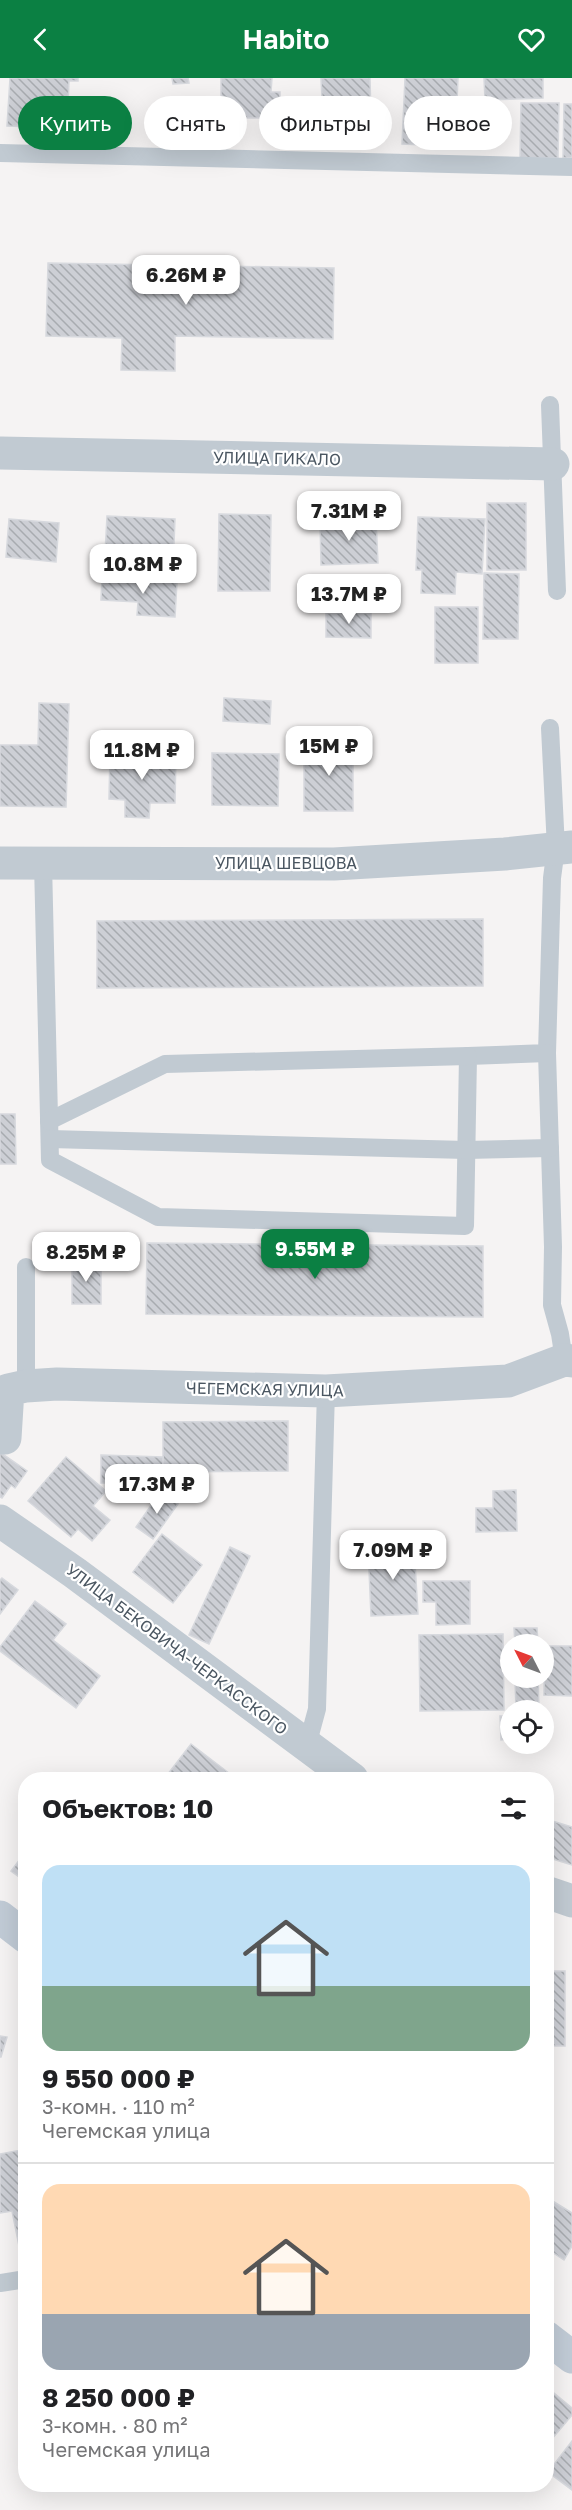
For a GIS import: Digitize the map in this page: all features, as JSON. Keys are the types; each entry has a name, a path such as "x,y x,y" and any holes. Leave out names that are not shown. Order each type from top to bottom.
{"main road":[{"path":"0,1917 18,1931"},
{"path":"554,2343 572,2357"}],"street":[{"name":"УЛИЦА ГИКАЛО","path":"0,453 553,464"},
{"name":"УЛИЦА ШЕВЦОВА","path":"0,862 334,864 505,854 564,848"},
{"name":"ЧЕГЕМСКАЯ УЛИЦА","path":"26,1386 57,1384 326,1392 508,1382 568,1361"},
{"path":"0,1438 5,1438 8,1390 26,1386"},
{"name":"УЛИЦА БЕКОВИЧА-ЧЕРКАССКОГО","path":"0,1521 75,1573 342,1772"},
{"path":"554,1895 572,1901"}],"lane":[{"path":"0,153 572,167"},
{"path":"550,405 556,591"},
{"path":"550,728 564,848 552,878 547,1053 553,1248 552,1305 568,1361"},
{"path":"43,863 50,1160 158,1217 465,1226 468,1056"},
{"path":"49,1130 165,1064 547,1053"},
{"path":"49,1130 466,1150 550,1148"},
{"path":"26,1268 26,1386"},
{"path":"307,1746 317,1709 326,1392"},
{"path":"0,2283 18,2280"}],"building":[{"path":"10,78 78,78 78,81 69,81 68,96 18,96 18,126 7,126"},
{"path":"172,78 188,78 189,83 173,84"},
{"path":"221,78 272,78 271,92 280,92 280,96 259,96 259,118 247,118 247,96 221,96"},
{"path":"321,78 370,78 370,96 322,96"},
{"path":"405,78 458,78 457,96 404,96"},
{"path":"484,78 543,78 543,98 512,99 512,96 485,96"},
{"path":"404,100 404,144 402,144"},
{"path":"521,103 559,103 558,158 520,158"},
{"path":"564,104 572,104 572,158 563,158"},
{"path":"48,263 334,268 333,339 175,336 175,371 121,370 122,338 46,336"},
{"path":"487,503 526,503 526,570 487,570"},
{"path":"219,514 271,515 270,591 218,591"},
{"path":"107,516 175,519 173,568 151,567 151,575 104,573"},
{"path":"418,517 485,519 482,574 456,572 455,594 421,593 422,570 416,570"},
{"path":"9,519 59,523 56,562 6,557"},
{"path":"376,519 378,563 321,565 320,520"},
{"path":"484,573 519,574 518,639 483,639"},
{"path":"379,577 380,605 323,606 322,578"},
{"path":"102,578 177,582 175,617 137,615 138,602 101,600"},
{"path":"435,607 478,607 478,663 435,663"},
{"path":"326,613 371,613 371,638 326,637"},
{"path":"224,698 271,701 270,724 223,721"},
{"path":"39,703 69,704 66,807 0,806 0,745 38,745"},
{"path":"304,743 353,743 353,811 304,811"},
{"path":"110,752 176,753 175,803 150,803 149,818 125,817 125,800 109,799"},
{"path":"212,753 279,754 278,806 212,805"},
{"path":"483,919 483,986 97,988 97,921"},
{"path":"0,1114 15,1114 16,1164 0,1164"},
{"path":"147,1243 483,1246 483,1317 146,1314"},
{"path":"72,1262 101,1262 101,1304 72,1304"},
{"path":"288,1421 288,1471 163,1472 163,1422"},
{"path":"0,1452 27,1471 15,1488 11,1485 2,1498 0,1497"},
{"path":"101,1455 163,1457 162,1484 101,1483"},
{"path":"66,1457 106,1491 93,1506 110,1520 92,1541 78,1529 71,1537 28,1501"},
{"path":"516,1490 517,1531 476,1532 476,1508 493,1508 493,1491"},
{"path":"161,1491 178,1504 153,1539 136,1527"},
{"path":"162,1534 202,1565 173,1603 133,1572"},
{"path":"414,1545 418,1614 371,1616 368,1547"},
{"path":"230,1547 250,1556 209,1644 189,1635"},
{"path":"2,1578 18,1590 0,1614 0,1580"},
{"path":"423,1581 470,1581 470,1624 436,1625 436,1602 423,1602"},
{"path":"35,1601 66,1624 53,1640 100,1676 76,1708 0,1651 0,1647"},
{"path":"514,1628 537,1628 537,1634 514,1634"},
{"path":"500,1634 500,1688 504,1688 504,1700 500,1700 500,1710 420,1711 419,1635"},
{"path":"554,1646 572,1646 572,1696 544,1695 544,1688 554,1688"},
{"path":"515,1688 538,1688 539,1700 516,1700"},
{"path":"191,1744 227,1772 169,1772"},
{"path":"554,1821 572,1827 572,1865 554,1859"},
{"path":"18,1862 18,1876 11,1871"},
{"path":"554,1971 565,1971 565,2046 554,2046"},
{"path":"0,2036 7,2037 1,2057 0,2057"},
{"path":"18,2151 18,2241 12,2211 0,2213 0,2154"},
{"path":"554,2202 572,2213 572,2246 564,2260 554,2253"},
{"path":"554,2393 572,2408 572,2415 554,2436"},
{"path":"572,2441 572,2490 554,2476 554,2464"}]}
